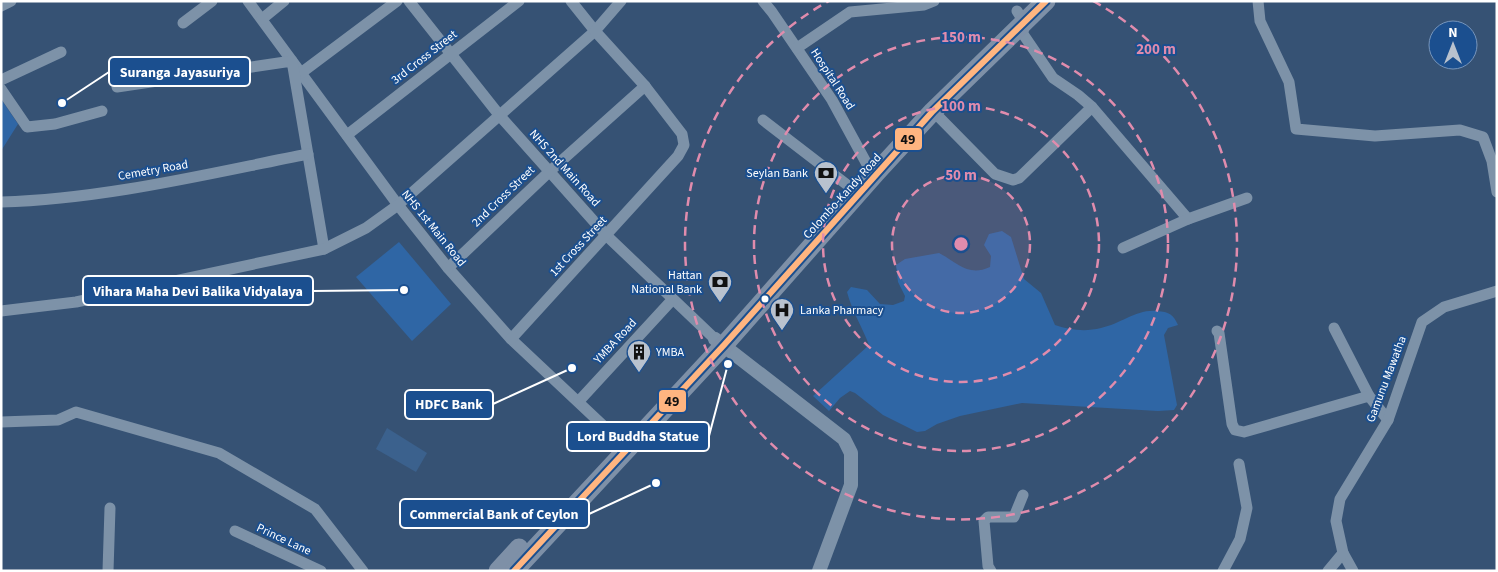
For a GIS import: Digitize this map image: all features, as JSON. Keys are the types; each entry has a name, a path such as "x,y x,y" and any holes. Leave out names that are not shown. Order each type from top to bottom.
{"highway":[{"name":"Colombo-Kandy Road","path":"498,571 624,444 720,342 872,170 950,77 1023,12 1046,1"},
{"name":"Colombo-Kandy Road","path":"720,342 850,187 872,170 933,111 1023,12"},
{"name":"Colombo-Kandy Road","path":"514,571 624,444"}],"street":[{"path":"1,6 11,1"},
{"path":"183,23 212,1"},
{"name":"NHS 1st Main Road","path":"248,1 398,205 448,268 511,339 624,444"},
{"path":"262,19 284,1"},
{"path":"301,73 397,1"},
{"name":"NHS 2nd Main Road","path":"409,1 500,116 607,236 672,300 720,342"},
{"name":"3rd Cross Street","path":"347,135 519,1"},
{"name":"1st Cross Street","path":"511,339 607,236 678,156 684,145 682,134 645,86 595,31 572,1"},
{"path":"1,311 76,302 324,249 366,228 398,205 500,116 595,31 621,1"},
{"name":"Hospital Road","path":"763,1 832,100 872,170"},
{"path":"797,48 850,12 924,5 934,1"},
{"path":"1258,1 1260,22 1289,82 1296,129 1375,136 1460,130 1483,137 1492,161 1497,192"},
{"path":"1023,12 1023,34 1053,78 1078,95 1092,108 1188,219"},
{"path":"1,80 61,52"},
{"path":"118,87 292,61 324,249"},
{"name":"2nd Cross Street","path":"448,268 550,171 645,86"},
{"path":"1,89 28,127 55,124 102,110"},
{"path":"933,111 995,174 1013,180 1019,178 1092,108"},
{"path":"763,120 850,187"},
{"name":"Cemetry Road","path":"1,202 41,201 158,184 308,154"},
{"path":"1123,248 1188,219 1247,198"},
{"name":"Gamunu Mawatha","path":"1353,571 1343,553 1336,521 1340,499 1388,420 1422,322 1444,307 1497,291"},
{"name":"YMBA Road","path":"578,401 672,300"},
{"path":"1334,328 1369,396 1388,420"},
{"path":"1216,331 1219,333 1232,424 1235,430 1244,432 1369,396"},
{"path":"720,342 844,440 852,453 850,485 820,571"},
{"path":"1,422 58,420 76,412 219,453 315,509 363,571"},
{"path":"1223,571 1240,539 1246,508 1239,464"},
{"path":"988,569 984,521 988,517 1014,517 1023,495"},
{"path":"108,571 110,508"},
{"name":"Prince Lane","path":"235,531 321,571"},
{"path":"1328,571 1343,553"}],"shaded area":[{"path":"1,99 18,124 1,151"},
{"path":"1002,231 1011,237 1024,279 1041,293 1055,325 1089,330 1108,326 1135,314 1149,311 1165,312 1174,318 1178,325 1168,328 1164,335 1177,405 1174,410 1158,411 1022,403 960,416 937,424 925,431 917,432 883,415 850,391 840,398 829,411 813,396 869,345 849,299 847,292 851,287 867,290 880,304 893,305 904,301 905,296 898,282 896,265 905,259 939,253 963,268 982,270 990,267 991,256 984,245 989,234"},
{"path":"399,242 451,304 412,341 356,277"},
{"path":"387,428 427,453 416,472 376,449"}],"transit line":[{"name":"49","path":"514,571 724,345 933,111 1046,1"}],"place":[{"name":"Suranga Jayasuriya","path":"62,103"},
{"name":"Seylan Bank","path":"826,194"},
{"name":"Vihara Maha Devi Balika Vidyalaya","path":"404,290"},
{"name":"Hattan National Bank","path":"720,303"},
{"name":"Lanka Pharmacy","path":"782,331"},
{"name":"Lord Buddha Statue","path":"728,364"},
{"name":"HDFC Bank","path":"572,368"},
{"name":"YMBA","path":"639,373"},
{"name":"Commercial Bank of Ceylon","path":"656,483"}]}
